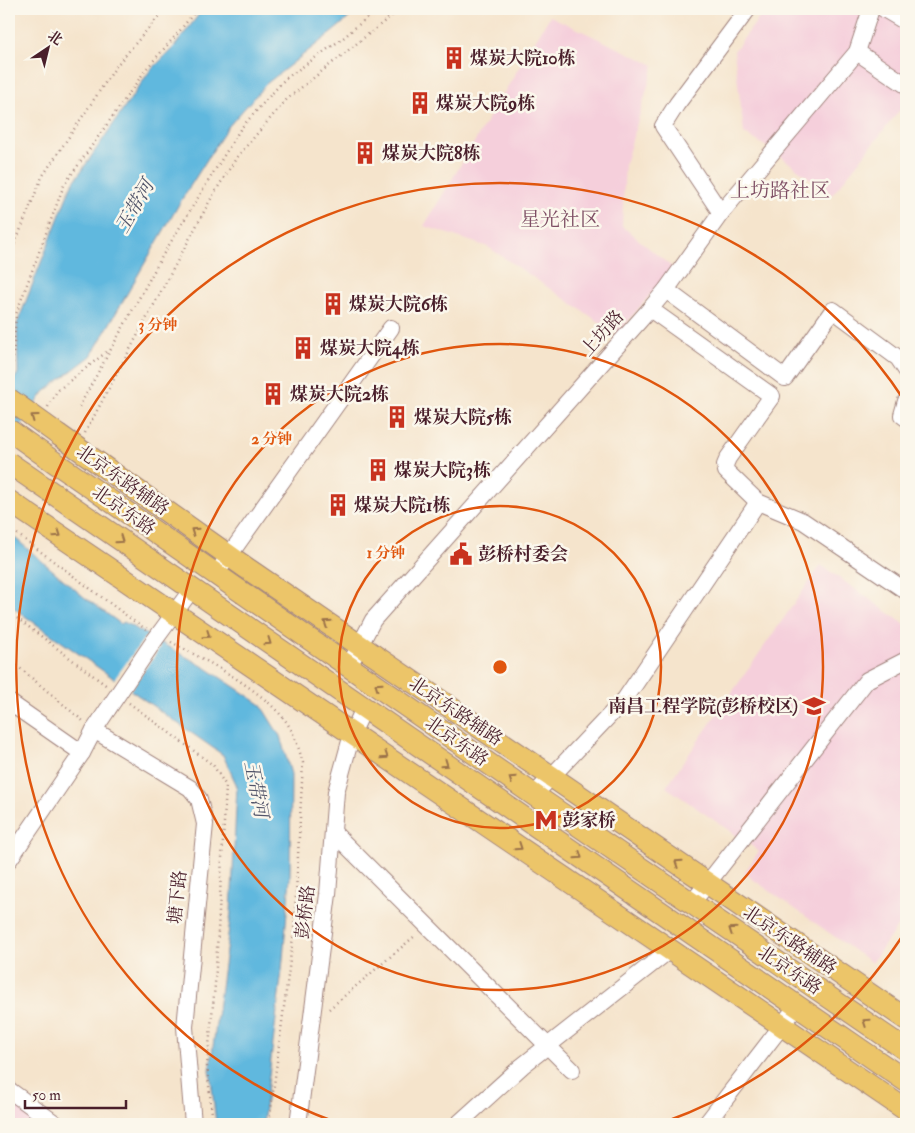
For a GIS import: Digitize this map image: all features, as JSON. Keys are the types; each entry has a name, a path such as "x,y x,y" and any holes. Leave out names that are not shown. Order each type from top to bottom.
{"main road":[{"name":"北京东路辅路","path":"9,399 229,556 906,1019"},
{"name":"北京东路","path":"9,430 906,1050"},
{"name":"北京东路","path":"16,467 906,1081"},
{"path":"13,504 906,1110"}],"street":[{"path":"721,213 663,126 677,104 748,9"},
{"path":"871,9 857,52 906,84"},
{"path":"884,9 906,22"},
{"name":"上坊路","path":"349,666 373,620 650,309 666,290 721,213 857,52"},
{"path":"666,290 784,378"},
{"path":"650,309 772,396"},
{"path":"906,370 898,358 832,310 725,464 726,471 758,502 803,521 906,591"},
{"path":"216,574 391,328"},
{"path":"906,400 902,415 906,418"},
{"path":"534,794 624,699 758,502"},
{"path":"9,860 82,753 108,709 192,590"},
{"path":"692,903 867,680 906,660"},
{"path":"9,702 82,753"},
{"name":"彭桥路","path":"298,1124 328,894 336,792 352,734 364,708"},
{"name":"塘下路","path":"94,730 190,788 199,799 205,824 185,1027 194,1124"},
{"path":"333,832 572,1070"},
{"path":"458,1124 522,1066 671,950"},
{"path":"706,1124 797,1006"},
{"path":"9,1090 56,1124"}],"path":[{"path":"9,258 42,177 117,65 165,9"},
{"path":"9,377 12,372 16,314 64,185 147,68 198,9"},
{"path":"79,407 164,253 241,128 285,79 342,39 377,9"},
{"path":"77,448 213,195 238,157 287,99 400,9"},
{"path":"48,407 57,391 111,350"},
{"path":"9,528 157,638 225,673 273,708 286,722 299,749 303,763 294,929 269,1124"},
{"path":"9,612 111,689"},
{"path":"9,659 94,730"},
{"path":"126,701 212,765 226,786 215,985 207,1066 214,1124"},
{"path":"325,1014 330,1006 427,926"}],"shaded area":[{"path":"766,9 906,9 906,106 904,105 832,195 775,152 744,133 734,51"},
{"path":"550,16 654,65 625,164 622,226 673,268 617,334 488,247 424,226"},
{"name":"南昌工程学院(彭桥校区)","path":"821,565 906,625 906,914 872,963 744,873 759,851 666,787"},
{"path":"9,1091 52,1124 9,1124"}],"water":[{"name":"玉带河","path":"203,9 359,9 266,84 227,128 182,199 91,356 44,392 9,444 9,388 18,373 17,324 71,186 149,72 174,47"},
{"name":"玉带河","path":"9,533 84,597 121,624 124,622 206,668 260,704 280,736 291,774 290,878 282,970 263,1124 216,1124 210,1069 231,913 237,786 223,755 9,605"}],"pier":[{"path":"145,637 160,648 129,692 113,681"}],"place":[{"name":"煤炭大院10栋","path":"454,58"},
{"name":"煤炭大院9栋","path":"420,103"},
{"name":"煤炭大院8栋","path":"365,153"},
{"name":"煤炭大院6栋","path":"333,304"},
{"name":"煤炭大院4栋","path":"303,348"},
{"name":"煤炭大院2栋","path":"273,394"},
{"name":"煤炭大院5栋","path":"397,417"},
{"name":"煤炭大院3栋","path":"378,470"},
{"name":"煤炭大院1栋","path":"338,505"},
{"name":"彭桥村委会","path":"461,554"},
{"name":"南昌工程学院(彭桥校区)","path":"814,706"},
{"name":"彭家桥","path":"546,820"}],"district":[{"name":"上坊路社区","path":"780,190"},
{"name":"星光社区","path":"560,219"}]}
